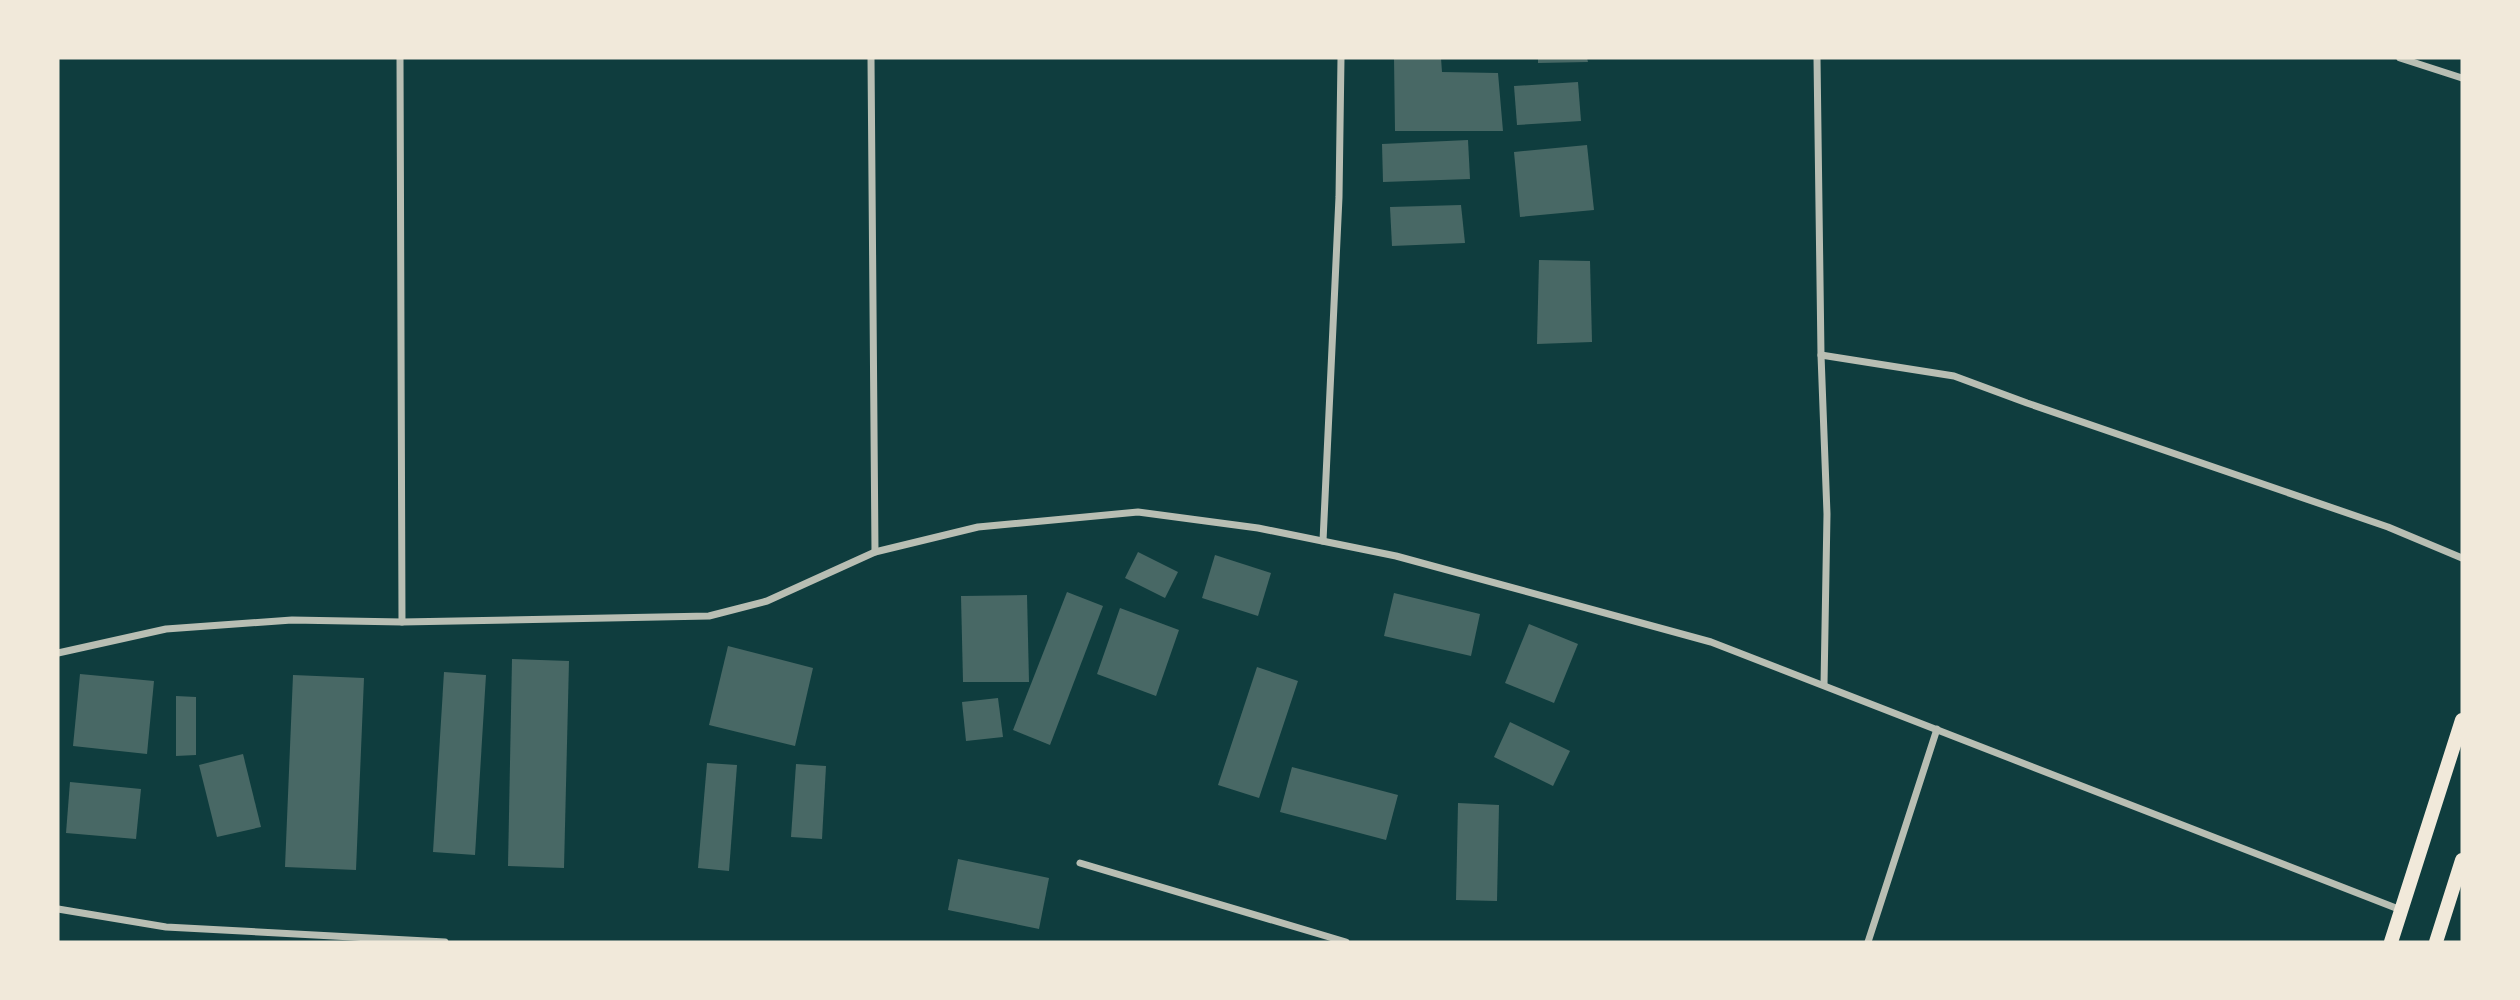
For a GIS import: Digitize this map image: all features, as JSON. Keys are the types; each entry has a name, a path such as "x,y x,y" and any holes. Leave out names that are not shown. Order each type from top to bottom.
{"main road":[{"path":"2390,942 2462,720"},
{"path":"2436,942 2462,860"}],"street":[{"path":"400,58 402,622"},
{"path":"871,58 875,552"},
{"path":"1323,541 1339,198 1341,58"},
{"path":"1817,58 1821,355 1827,514 1824,685"},
{"path":"2400,58 2462,78"},
{"path":"1821,355 1954,376 2388,527 2462,558"},
{"path":"58,653 166,629 292,620 402,622 709,616 767,601 875,552 978,527 1138,512 1258,528 1396,556 1711,642 2401,910"},
{"path":"1868,942 1937,729"},
{"path":"1080,863 1346,942"},
{"path":"58,909 166,927 445,942"}],"building":[{"path":"1394,58 1441,58 1442,72 1498,73 1503,131 1395,131"},
{"path":"1538,58 1587,58 1588,62 1538,63"},
{"path":"1578,82 1581,121 1517,125 1514,86"},
{"path":"1468,140 1470,179 1383,182 1382,144"},
{"path":"1587,145 1594,210 1520,217 1514,152"},
{"path":"1461,205 1465,243 1392,246 1390,207"},
{"path":"1539,260 1590,261 1592,342 1537,344"},
{"path":"1138,552 1178,572 1165,598 1125,578"},
{"path":"1215,555 1271,573 1258,616 1202,598"},
{"path":"1067,592 1103,606 1050,745 1013,730"},
{"path":"1394,593 1480,614 1471,656 1384,636"},
{"path":"1027,595 1029,682 963,682 961,596"},
{"path":"1120,608 1179,630 1156,696 1097,674"},
{"path":"1529,624 1578,644 1554,703 1505,683"},
{"path":"728,646 813,668 795,746 709,725"},
{"path":"512,659 569,661 564,868 508,866"},
{"path":"1257,667 1298,681 1259,798 1218,785"},
{"path":"444,672 486,675 475,855 433,852"},
{"path":"80,674 154,681 147,754 73,746"},
{"path":"293,675 364,678 356,870 285,867"},
{"path":"176,696 196,697 196,755 176,756"},
{"path":"998,698 1003,737 966,741 962,702"},
{"path":"1510,722 1570,751 1553,786 1494,757"},
{"path":"243,754 261,827 217,837 199,765"},
{"path":"707,763 737,765 729,871 698,868"},
{"path":"796,764 826,766 822,839 791,837"},
{"path":"1292,767 1398,795 1386,840 1280,812"},
{"path":"70,782 141,789 136,839 66,833"},
{"path":"1458,803 1499,805 1497,901 1456,900"},
{"path":"958,859 1049,878 1039,929 948,910"}]}
